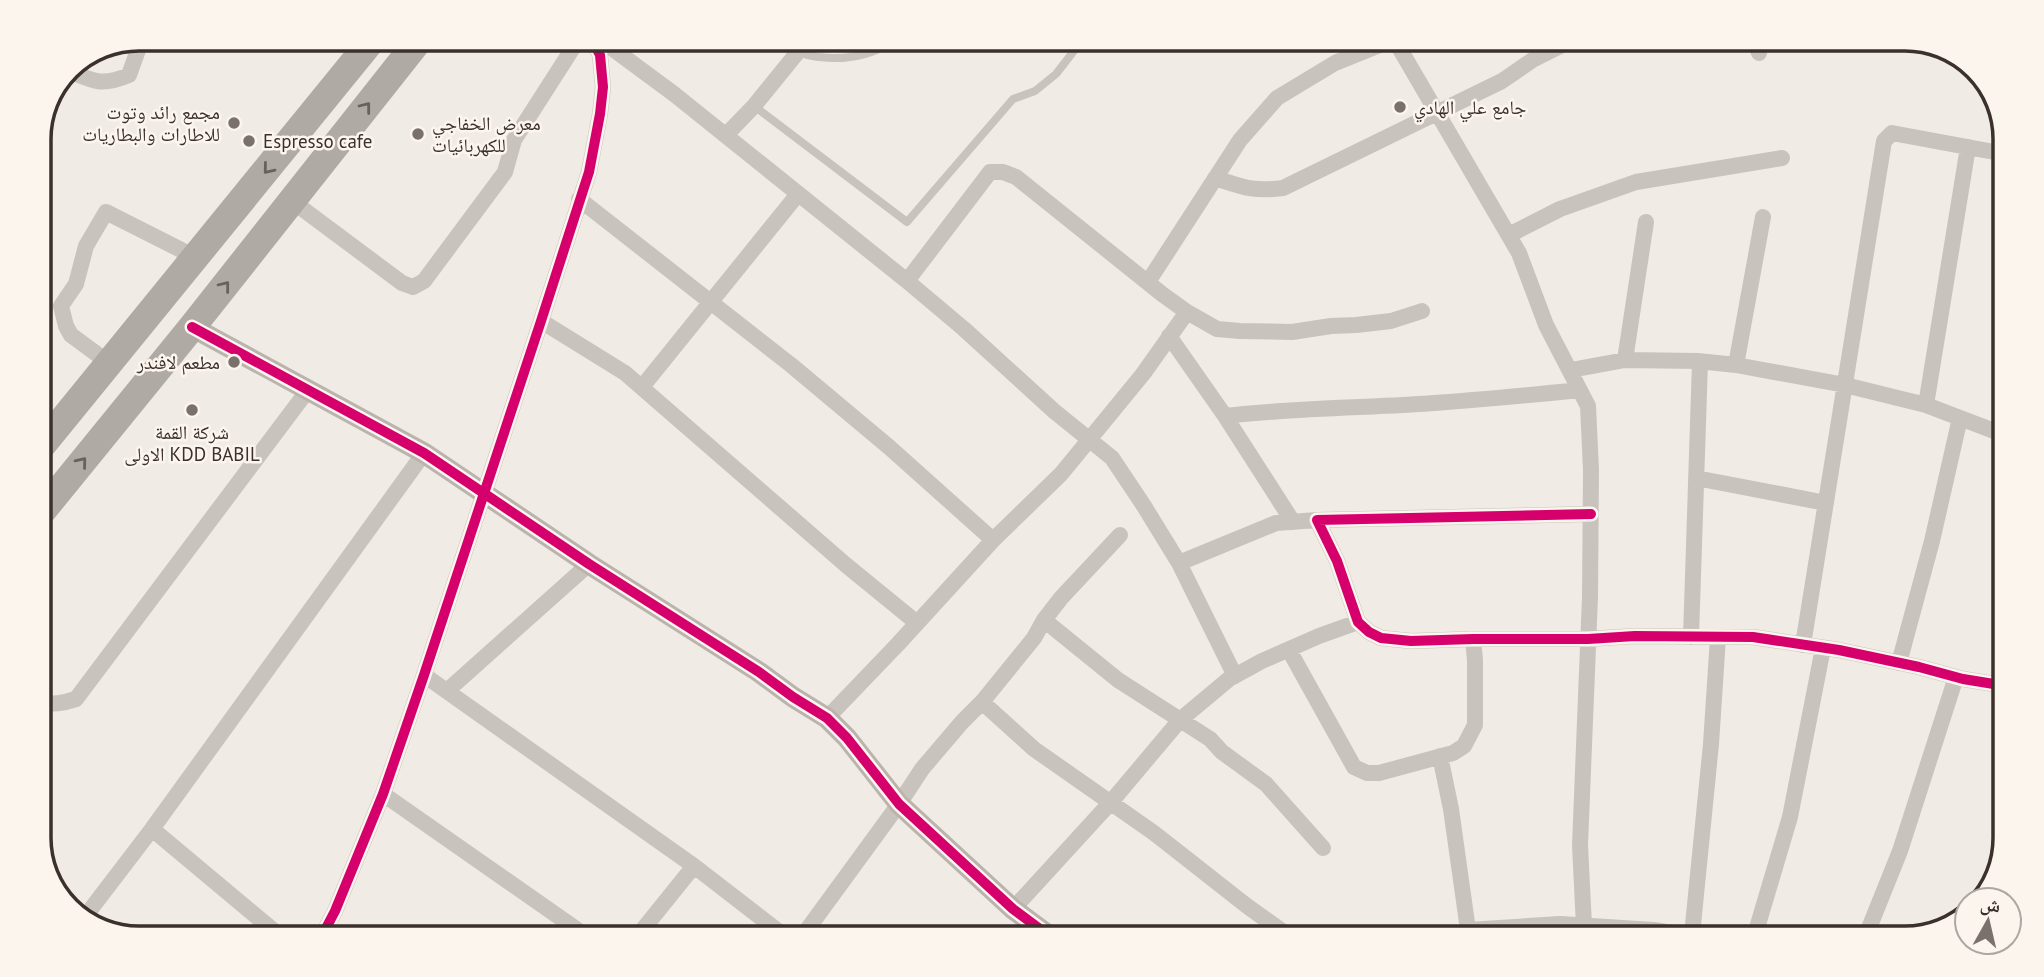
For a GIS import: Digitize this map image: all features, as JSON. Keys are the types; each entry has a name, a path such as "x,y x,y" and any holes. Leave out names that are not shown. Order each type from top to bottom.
{"highway":[{"path":"51,434 363,51"},
{"path":"51,500 410,51"}],"street":[{"path":"78,75 95,82 113,82 129,75 137,51"},
{"path":"292,201 402,284 413,287 424,281 505,172 514,140 571,51"},
{"path":"327,926 383,794 589,172 603,87 598,51"},
{"path":"616,51 726,135 907,281 1054,411 1112,458 1178,563 1235,676"},
{"path":"1148,282 1240,140 1277,98 1335,63 1365,51"},
{"path":"1401,51 1519,253 1546,325 1588,406 1591,514 1580,845 1584,926 1537,926"},
{"path":"1215,178 1261,191 1283,188 1502,81 1550,51"},
{"path":"726,135 754,106 797,53"},
{"path":"1803,645 1884,141 1892,133 1993,151"},
{"path":"1926,405 1968,147"},
{"path":"1509,235 1560,209 1636,182 1782,158"},
{"path":"907,281 990,172 1003,172 1016,177 1186,312 1217,329 1292,332 1391,321 1423,311"},
{"path":"642,387 798,194"},
{"path":"579,200 840,405 993,540"},
{"path":"109,363 71,334 61,306 76,284 86,246 106,212 195,257"},
{"path":"1735,365 1763,217"},
{"path":"1625,360 1646,222"},
{"path":"827,718 993,540 1061,474 1143,374 1186,312"},
{"path":"541,321 625,373 846,565 917,623"},
{"path":"192,327 424,453 827,718 847,738 899,804 1013,909 1036,926"},
{"path":"1168,336 1225,416 1293,522"},
{"path":"1571,370 1625,360 1735,365 1845,385 1926,405 1993,431"},
{"path":"1691,637 1700,362"},
{"path":"51,703 60,704 76,699 309,390"},
{"path":"1225,416 1309,408 1494,399 1580,390"},
{"path":"1899,663 1933,541 1960,418"},
{"path":"89,911 152,829 424,453"},
{"path":"1696,478 1826,503"},
{"path":"1178,563 1276,523 1591,514"},
{"path":"1317,520 1337,561 1358,622 1381,638 1410,642 1635,636 1754,637 1823,648 1993,684"},
{"path":"810,926 922,769 982,702 1034,638 1061,598 1121,535"},
{"path":"448,690 589,564"},
{"path":"1044,620 1118,680 1210,739 1222,752 1266,784 1323,848"},
{"path":"1013,909 1111,802 1180,720 1235,676 1262,661 1358,622"},
{"path":"1699,926 1718,637"},
{"path":"1289,650 1354,767 1367,773 1379,773 1453,753 1464,746 1475,725 1473,639"},
{"path":"1758,926 1790,817 1823,648"},
{"path":"424,675 694,866 772,926"},
{"path":"1870,926 1900,851 1956,677"},
{"path":"982,702 1034,749 1154,833 1275,926"},
{"path":"1440,756 1451,810 1467,926"},
{"path":"383,794 572,926"},
{"path":"152,829 267,926"},
{"path":"646,926 694,866"}],"lane":[{"path":"793,51 838,59 873,51"},
{"path":"754,106 907,222 1013,99 1035,91 1056,74 1074,51"}],"cycle path":[{"path":"327,926 383,794 589,172 603,87 598,51"},
{"path":"192,327 424,453 827,718 847,738 899,804 1013,909 1036,926"},
{"path":"1591,514 1317,520 1337,561 1358,622 1381,638 1411,641 1635,636 1753,637 1839,650 1993,684"}],"place":[{"name":"جامع علي الهادي","path":"1400,107"},
{"name":"مجمع رائد وتوت للاطارات والبطاريات","path":"234,123"},
{"name":"معرض الخفاجي للكهربائيات","path":"418,134"},
{"name":"Espresso cafe","path":"249,141"},
{"name":"مطعم لافندر","path":"234,362"},
{"name":"شركة القمة الاولى KDD BABIL","path":"192,410"}]}
